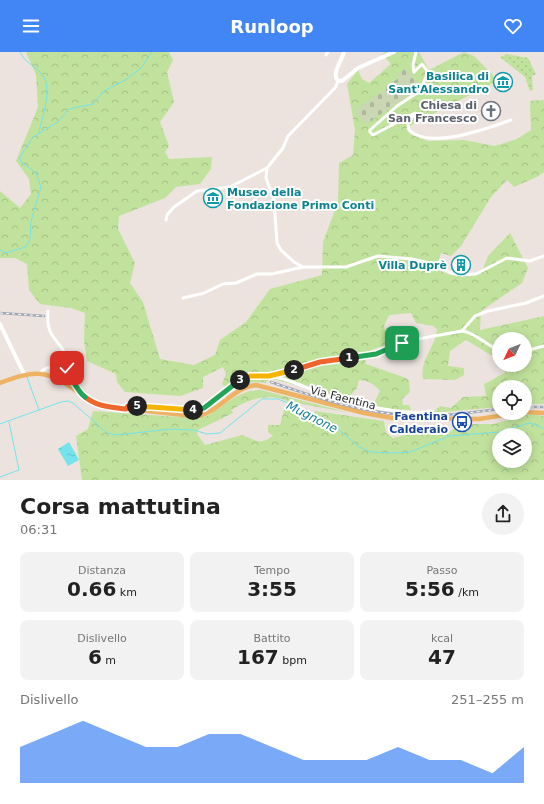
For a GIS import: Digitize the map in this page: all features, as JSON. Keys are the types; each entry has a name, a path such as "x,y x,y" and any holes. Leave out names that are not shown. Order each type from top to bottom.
{"main road":[{"name":"Via Faentina","path":"0,383 24,374 39,373 61,380 98,405 193,416 208,413 239,390 256,385 364,413 392,418 479,419 492,417"},
{"path":"532,412 544,412"}],"street":[{"path":"338,81 335,77 335,73 344,52"},
{"path":"166,220 167,215 174,207 197,191 230,187 267,168 283,148 288,136 334,88 338,81 342,81 358,68 394,52"},
{"path":"416,52 413,65 414,72 422,64 428,72 420,91 397,106 370,132 374,135 415,113 408,124 409,130 412,134 426,139 436,140 483,130 511,120"},
{"path":"267,168 266,178 274,200 277,243 282,251 303,267"},
{"path":"183,298 204,293 223,284 236,283 258,274 272,274 303,267 346,267 378,256 412,259 434,264 451,273 476,274 507,258 530,261 544,256"},
{"path":"462,331 475,316 481,313 506,306 526,303 544,296"},
{"path":"48,311 47,321 49,332 64,350 70,377 78,386 81,394"},
{"path":"0,324 24,374"},
{"path":"269,376 320,362 376,354 407,341 462,331 471,332 492,347"},
{"path":"532,349 544,346"},
{"path":"39,373 51,365 66,364"},
{"name":"Via Faentina","path":"126,409 128,406 138,406 197,410 208,405 225,390 243,378 269,376 329,396 370,407 408,412 430,411"}],"green space":[{"path":"26,52 169,52 173,60 167,72 174,102 160,122 169,146 165,152 169,159 212,157 211,169 200,184 176,187 165,198 119,216 118,229 135,263 130,283 143,302 160,359 194,365 215,355 220,340 246,322 270,289 322,275 323,242 338,202 339,163 353,155 355,130 347,84 358,70 362,79 369,83 391,64 382,54 386,52 419,52 429,70 464,52 474,56 493,75 493,83 406,128 410,134 428,141 464,140 495,146 517,139 531,130 530,101 544,100 544,172 537,177 514,187 507,180 491,197 461,246 451,256 441,253 436,269 458,276 481,274 488,256 510,233 528,268 522,283 481,311 480,330 544,316 544,404 532,404 532,380 492,380 492,408 433,413 440,406 451,408 463,397 486,396 484,384 505,372 532,372 532,332 492,332 492,356 466,340 450,351 448,366 464,368 464,375 455,380 423,379 423,366 434,341 437,329 433,326 416,323 411,313 389,315 384,326 388,344 364,353 366,364 406,378 409,381 410,392 402,399 403,405 409,405 411,410 388,409 351,402 351,400 375,401 380,391 371,383 362,380 359,380 357,388 350,396 330,394 269,378 266,383 253,382 229,391 222,384 226,374 223,367 203,377 203,388 180,396 125,392 117,382 116,374 87,361 84,341 85,313 71,308 40,304 29,290 27,264 15,258 0,258 0,191 20,208 31,194 29,179 16,161 38,107 36,75"},
{"path":"507,54 528,58 536,74 532,76 533,90 530,91 525,77 500,57"},
{"path":"406,68 421,88 366,124 356,113 358,108 387,88 386,86 399,78 397,75"},
{"path":"261,390 350,413 291,403 282,399 268,397 255,399 237,406 231,410 233,413 198,430 197,434 205,445 242,435 258,441 264,441 273,436 268,432 268,425 280,425 284,410 295,411 311,419 315,411 384,421 386,433 393,438 433,428 436,432 447,433 463,424 493,424 508,420 532,420 532,414 544,416 544,480 82,480 76,436 88,429 93,411 194,418 207,416 235,397 249,391"}],"water":[{"path":"69,442 79,460 68,466 58,449"}],"waterway":[{"path":"20,52 24,59 41,73 47,86 46,102 39,133"},
{"path":"0,250 5,253 26,247 30,239 31,221 41,187 36,173 20,161 20,157 33,137 58,122 69,109 93,104 104,91 127,79 142,67 152,52"},
{"path":"27,377 39,410"},
{"name":"Mugnone","path":"0,424 61,402 68,401 73,403 107,433 116,435 171,429 194,430 207,434 220,433 262,399 278,399 288,403 304,414 336,427 359,447 371,452 410,452 449,436 500,432 529,423 544,429"},
{"path":"0,477 19,470 9,422"}],"railway":[{"path":"0,313 44,316"},
{"path":"271,382 355,408 390,414 442,415 492,410"},
{"path":"532,407 544,407"}],"place":[{"name":"Basilica di Sant'Alessandro","path":"503,82"},
{"name":"Chiesa di San Francesco","path":"491,111"},
{"name":"Museo della Fondazione Primo Conti","path":"213,198"},
{"name":"Villa Duprè","path":"461,265"},
{"name":"Faentina Calderaio","path":"462,422"}],"route":[{"path":"67,368 70,377 78,386 81,394 91,402 98,405 126,409 128,406 138,406 197,410 204,408 234,383 243,378 250,376 269,376 320,362 376,354 389,350 402,343"}]}
